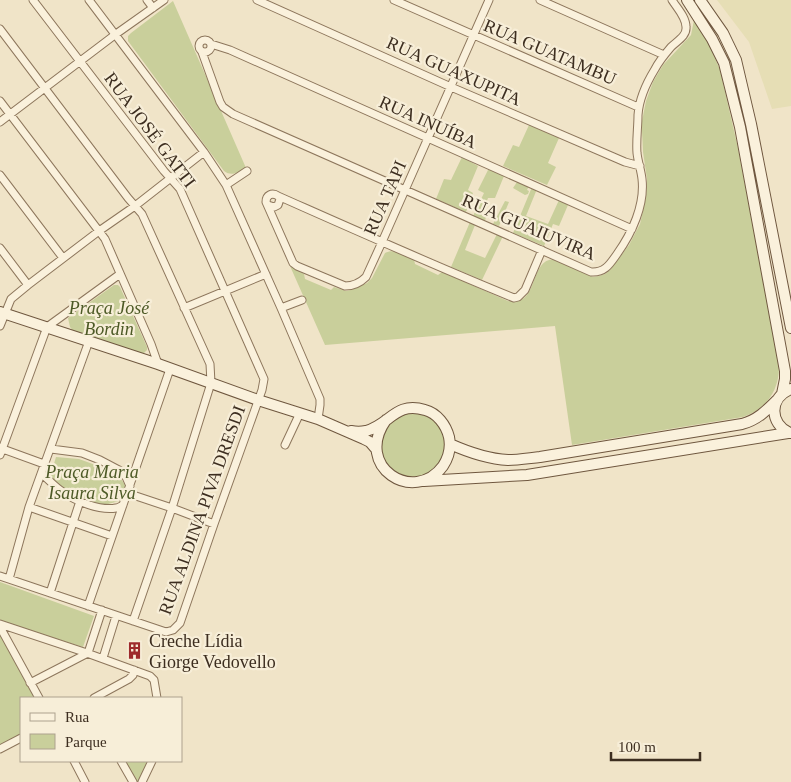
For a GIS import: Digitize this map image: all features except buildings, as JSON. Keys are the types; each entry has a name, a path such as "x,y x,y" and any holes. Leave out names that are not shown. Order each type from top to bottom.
{"street":[{"name":"RUA JOSÉ GATTI","path":"33,0 164,171 180,189 264,380 258,400"},
{"path":"89,0 204,152 226,185 320,399 318,419"},
{"path":"0,122 116,34 150,3 164,0"},
{"name":"RUA GUAXUPITA","path":"257,0 451,87 625,162 640,166"},
{"name":"RUA GUATAMBU","path":"394,0 638,107"},
{"name":"RUA TAPI","path":"382,242 278,196 280,202 278,204 274,207 268,205 293,263 345,286 362,282 366,277 382,242 405,190 429,138 489,0"},
{"path":"540,0 664,55"},
{"name":"RUA GUAIUVIRA","path":"211,44 209,51 202,52 220,102 227,111 591,272 596,272 605,269 610,264 625,243 632,229 642,195 643,181 637,153 638,107 655,69 664,55 686,32 685,21 672,0"},
{"path":"687,0 712,39 724,64 736,110 785,379 783,395 774,408 774,415 781,429 789,433"},
{"path":"700,0 723,34 736,60 751,124 791,328"},
{"path":"0,29 142,214 210,364 211,384 172,508 133,621 0,576"},
{"name":"RUA INUÍBA","path":"211,44 230,50 632,229"},
{"path":"0,101 105,239 158,364"},
{"path":"0,326 2,312 11,299 204,152"},
{"path":"226,185 247,171"},
{"path":"0,175 63,258"},
{"path":"382,242 514,298 518,297 525,290 542,250"},
{"path":"0,248 28,285"},
{"path":"44,464 1,451 47,327 120,274"},
{"path":"184,308 266,274"},
{"path":"281,308 302,300"},
{"path":"2,312 318,419 370,442 376,449"},
{"path":"9,579 29,507 89,342"},
{"path":"88,606 170,369"},
{"path":"450,444 466,452 482,456 508,460 540,458 742,424 760,417 783,395"},
{"name":"RUA ALDINA PIVA DRESDI","path":"133,621 166,632 173,630 180,623 258,400"},
{"path":"348,431 366,431 376,428 398,411 412,408 426,410 439,418 447,430 450,444 447,460 438,473 424,481"},
{"path":"285,444 300,413"},
{"path":"386,420 380,428 376,439 376,449 380,463 388,473 399,480 411,482 527,475 789,433"},
{"path":"51,449 82,453 100,460 119,470 126,477 129,489"},
{"path":"42,474 63,493 80,501 102,508 115,509 123,506"},
{"path":"129,489 214,524"},
{"path":"50,593 80,501"},
{"path":"29,507 112,536"},
{"path":"30,683 88,653 102,610"},
{"path":"103,658 116,616"},
{"path":"0,626 88,653 150,676 154,680 157,697"},
{"path":"0,626 37,697"},
{"path":"96,697 129,679 134,670"},
{"path":"0,749 20,739"},
{"path":"75,762 85,782"},
{"path":"122,762 133,782"},
{"path":"142,782 152,762"}],"shaded area":[{"path":"717,0 791,0 791,106 772,109 749,42"}],"green space":[{"path":"173,1 246,168 238,172 230,174 224,171 128,41 128,36 131,33"},
{"path":"694,20 710,46 720,70 738,148 779,367 777,384 770,398 764,404 751,414 743,417 572,445 555,326 325,345 290,266 304,274 305,279 331,290 334,287 346,291 367,283 372,278 385,253 392,251 414,259 415,264 438,275 442,272 508,301 518,301 525,297 530,291 540,267 546,261 554,259 593,277 605,274 610,270 629,245 640,224 646,197 647,179 643,152 642,121 646,101 653,82 663,65 691,35"},
{"path":"529,125 559,138 548,163 556,167 547,185 503,166 513,145 519,147"},
{"path":"462,157 478,166 468,190 473,193 466,212 436,199 444,179 451,180"},
{"path":"489,168 504,176 495,198 488,198 482,215 486,217 485,221 473,216 484,193 478,190"},
{"path":"517,182 529,186 528,194 525,195 513,188"},
{"path":"532,187 537,189 526,216 548,224 559,200 568,205 559,226 553,224 544,246 513,233"},
{"path":"505,201 509,202 499,226 493,224"},
{"path":"470,222 475,225 465,250 485,258 497,234 503,236 482,280 451,267"},
{"name":"Praça José Bordin","path":"114,285 120,287 147,347 143,354 73,331 70,327 68,318"},
{"path":"413,413 431,419 439,427 445,445 439,463 431,471 413,477 395,471 387,463 381,445 387,427 395,419"},
{"name":"Praça Maria Isaura Silva","path":"56,457 79,459 118,475 126,486 119,501 101,506 69,492 50,477"},
{"path":"0,582 94,616 83,647 0,621"},
{"path":"0,632 35,697 20,697 20,735 0,746"},
{"path":"125,762 148,762 138,782 135,782"}],"place":[{"name":"Creche Lídia Giorge Vedovello","path":"135,651"}]}
